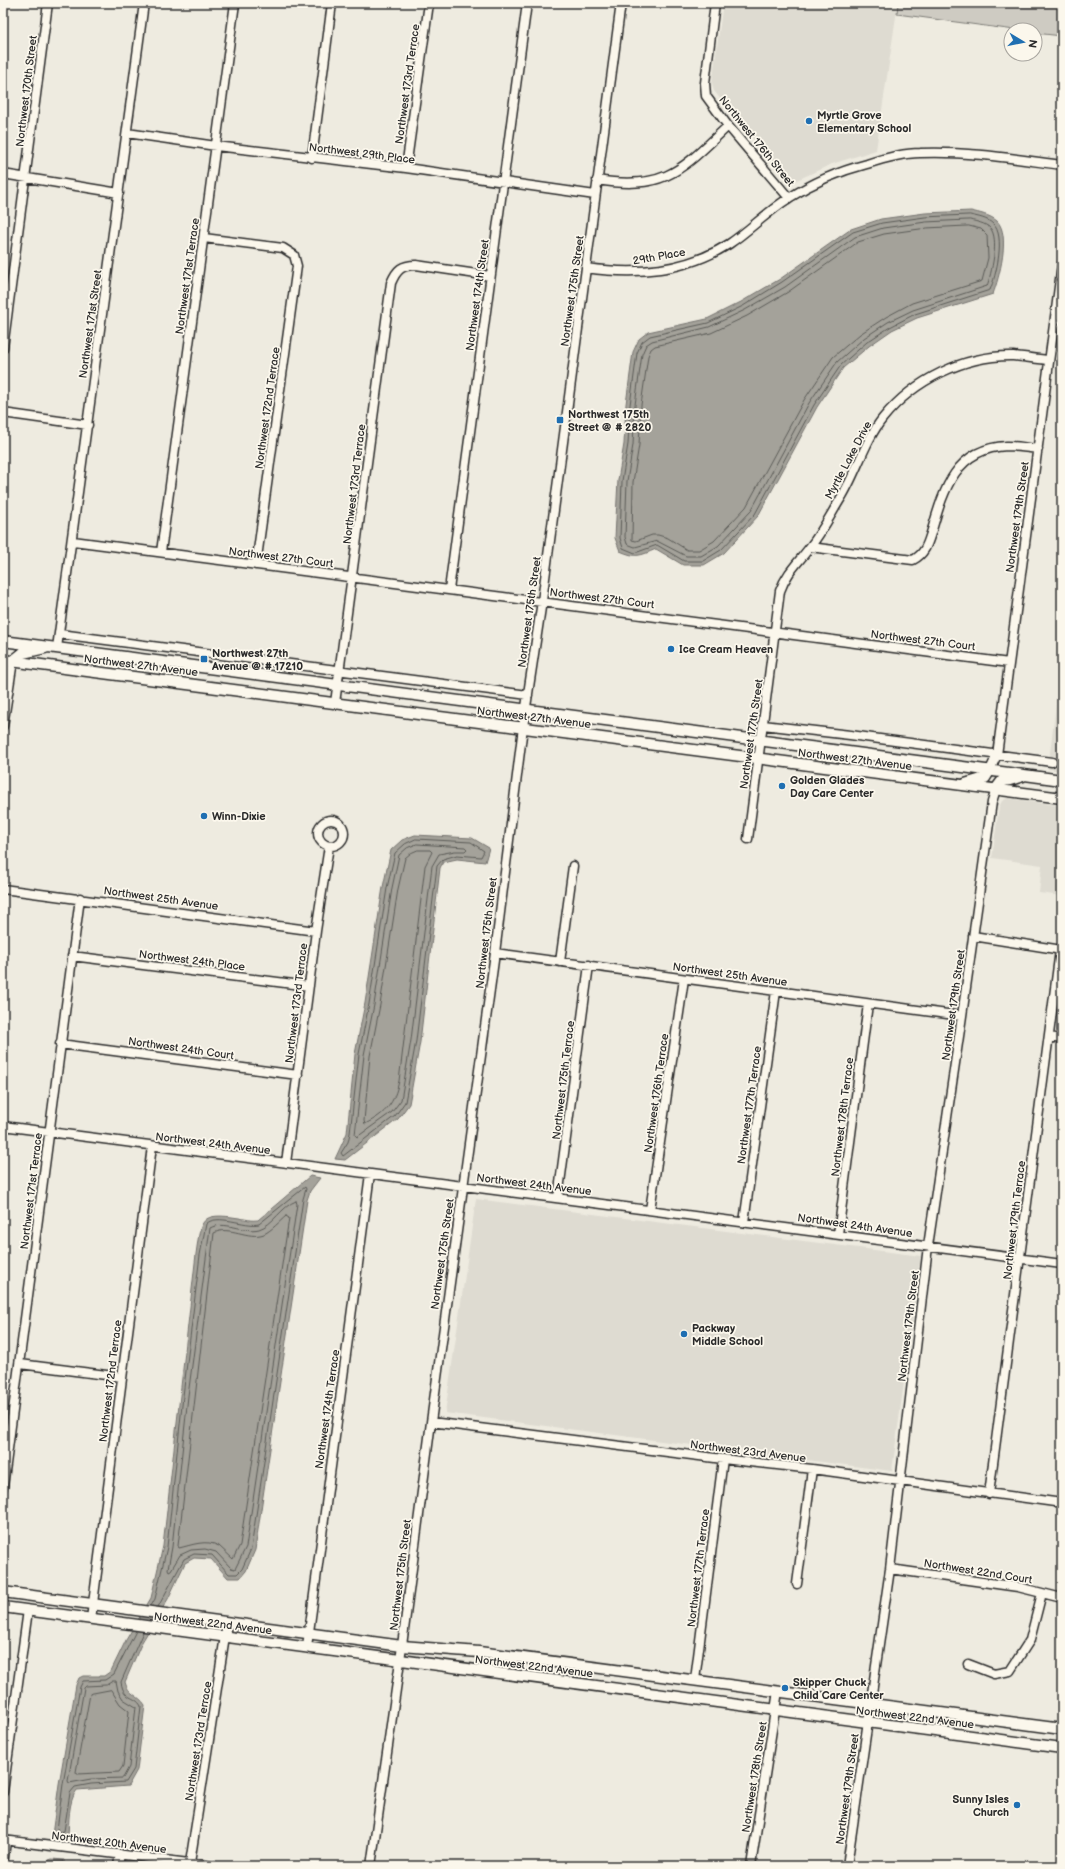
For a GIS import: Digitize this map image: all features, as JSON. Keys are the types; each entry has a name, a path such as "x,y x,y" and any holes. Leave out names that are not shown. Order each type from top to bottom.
{"main road":[{"name":"Northwest 27th Avenue","path":"3,641 1062,780"},
{"path":"8,660 23,653 47,647"},
{"name":"Northwest 27th Avenue","path":"8,660 1062,798"},
{"path":"175,682 177,664"},
{"path":"963,785 985,778 990,770"},
{"path":"996,789 1002,781 1026,775"},
{"name":"Northwest 22nd Avenue","path":"3,1592 402,1646 479,1652 1062,1729"},
{"name":"Northwest 22nd Avenue","path":"3,1607 224,1638 307,1647 400,1661 1062,1748"}],"street":[{"name":"Northwest 170th Street","path":"3,348 48,3"},
{"name":"Northwest 171st Street","path":"57,648 120,193 144,3"},
{"name":"Northwest 171st Terrace","path":"161,552 235,3"},
{"path":"312,158 332,3"},
{"name":"Northwest 173rd Terrace","path":"406,168 429,3"},
{"name":"Northwest 174th Street","path":"449,590 527,3"},
{"name":"Northwest 175th Street","path":"371,1866 400,1661 495,953 525,709 542,601 621,3"},
{"name":"Northwest 176th Street","path":"715,3 705,83 706,96 728,126 789,198"},
{"path":"597,180 618,183 639,183 664,178 694,158 728,126"},
{"name":"Northwest 29th Place","path":"127,133 216,146 406,168 595,196"},
{"name":"29th Place","path":"586,268 617,272 642,272 698,260 729,244 789,198 830,177 867,164 918,153 965,153 1062,165"},
{"path":"3,174 120,193"},
{"name":"Northwest 172nd Terrace","path":"204,238 283,248 294,255 297,266 256,565"},
{"name":"Northwest 179th Street","path":"990,770 997,755 1062,264"},
{"name":"Northwest 173rd Terrace","path":"335,703 391,283 398,270 406,265 416,265 490,276"},
{"name":"Myrtle Lake Drive","path":"775,632 780,591 784,580 810,546 843,495 864,451 883,418 913,389 949,369 982,360 1012,356 1049,360"},
{"path":"3,414 88,425"},
{"path":"810,546 914,560 920,556 926,548 941,498 949,482 957,470 970,457 989,450 1007,446 1038,449"},
{"name":"Northwest 27th Court","path":"73,541 1009,663"},
{"name":"Northwest 177th Street","path":"748,839 775,632"},
{"path":"60,634 528,695"},
{"path":"3,726 8,660"},
{"path":"763,725 1052,762"},
{"name":"Northwest 179th Street","path":"847,1866 890,1568 928,1246 992,802 996,789"},
{"name":"Northwest 173rd Terrace","path":"286,1163 316,931 329,846"},
{"path":"560,962 573,866"},
{"name":"Northwest 25th Avenue","path":"3,889 80,898 316,931"},
{"name":"Northwest 171st Terrace","path":"3,1487 80,898"},
{"path":"973,936 1061,950"},
{"name":"Northwest 179th Terrace","path":"989,1494 1061,950"},
{"name":"Northwest 25th Avenue","path":"495,953 962,1016"},
{"name":"Northwest 24th Place","path":"72,956 309,986"},
{"name":"Northwest 175th Terrace","path":"558,1198 589,965"},
{"name":"Northwest 176th Terrace","path":"650,1210 684,979"},
{"name":"Northwest 177th Terrace","path":"744,1222 776,991"},
{"name":"Northwest 178th Terrace","path":"838,1234 868,1004"},
{"path":"1049,1038 1062,1039"},
{"name":"Northwest 24th Court","path":"60,1044 298,1075"},
{"name":"Northwest 24th Avenue","path":"3,1126 1062,1264"},
{"name":"Northwest 172nd Terrace","path":"91,1619 152,1146"},
{"name":"Northwest 174th Terrace","path":"307,1647 370,1174"},
{"path":"20,1364 122,1377"},
{"name":"Northwest 23rd Avenue","path":"431,1422 812,1469 1062,1503"},
{"name":"Northwest 177th Terrace","path":"695,1680 723,1459"},
{"path":"797,1584 812,1469"},
{"name":"Northwest 22nd Court","path":"890,1568 1018,1587 1062,1598"},
{"path":"968,1664 994,1674 1010,1671 1030,1640 1042,1593"},
{"path":"3,1792 28,1610"},
{"name":"Northwest 173rd Terrace","path":"190,1863 227,1622"},
{"name":"Northwest 178th Street","path":"751,1866 778,1691"},
{"path":"3,1866 5,1840"},
{"name":"Northwest 20th Avenue","path":"5,1840 212,1866"},
{"path":"118,1866 120,1854"}],"shaded area":[{"name":"Myrtle Grove Elementary School","path":"723,3 898,3 876,150 832,164 795,181 785,178 714,91 712,83"},
{"path":"898,3 1062,3 1062,36 1043,34 1043,22 1003,22 1003,28 897,14"},
{"path":"1062,656 1062,771 1048,769"},
{"path":"1008,798 1062,806 1062,896 1039,893 1042,865 992,858 999,807 1002,801"},
{"name":"Packway Middle School","path":"476,1199 921,1256 892,1471 445,1413"}],"water":[{"path":"971,211 991,217 997,221 1001,228 1003,246 1001,268 993,294 917,318 892,330 869,346 843,368 817,407 758,516 724,553 704,565 683,565 656,549 638,555 630,555 620,551 615,538 618,480 624,444 626,404 633,352 639,339 648,332 707,319 741,302 780,279 851,229 881,219 925,213"},
{"path":"415,835 472,838 489,848 485,862 457,859 443,862 440,868 420,1042 409,1104 398,1119 345,1160 335,1159 347,1133 355,1054 365,1003 383,887 391,850 402,840"},
{"path":"310,1176 320,1178 310,1191 307,1200 255,1550 246,1571 240,1578 228,1578 211,1559 194,1558 185,1563 168,1599 142,1642 125,1682 129,1690 145,1705 137,1770 128,1786 77,1790 70,1806 68,1837 52,1835 76,1685 79,1678 83,1676 104,1676 111,1671 126,1640 151,1598 163,1546 199,1233 205,1221 217,1216 258,1220"},
{"path":"49,1860 64,1860 64,1866 48,1866"}],"place":[{"name":"Myrtle Grove Elementary School","path":"809,121"},
{"name":"Northwest 175th Street @ # 2820","path":"560,420"},
{"name":"Ice Cream Heaven","path":"671,649"},
{"name":"Northwest 27th Avenue @ # 17210","path":"204,659"},
{"name":"Golden Glades Day Care Center","path":"782,786"},
{"name":"Winn-Dixie","path":"204,816"},
{"name":"Packway Middle School","path":"684,1334"},
{"name":"Skipper Chuck Child Care Center","path":"785,1688"},
{"name":"Sunny Isles Church","path":"1017,1805"}]}
